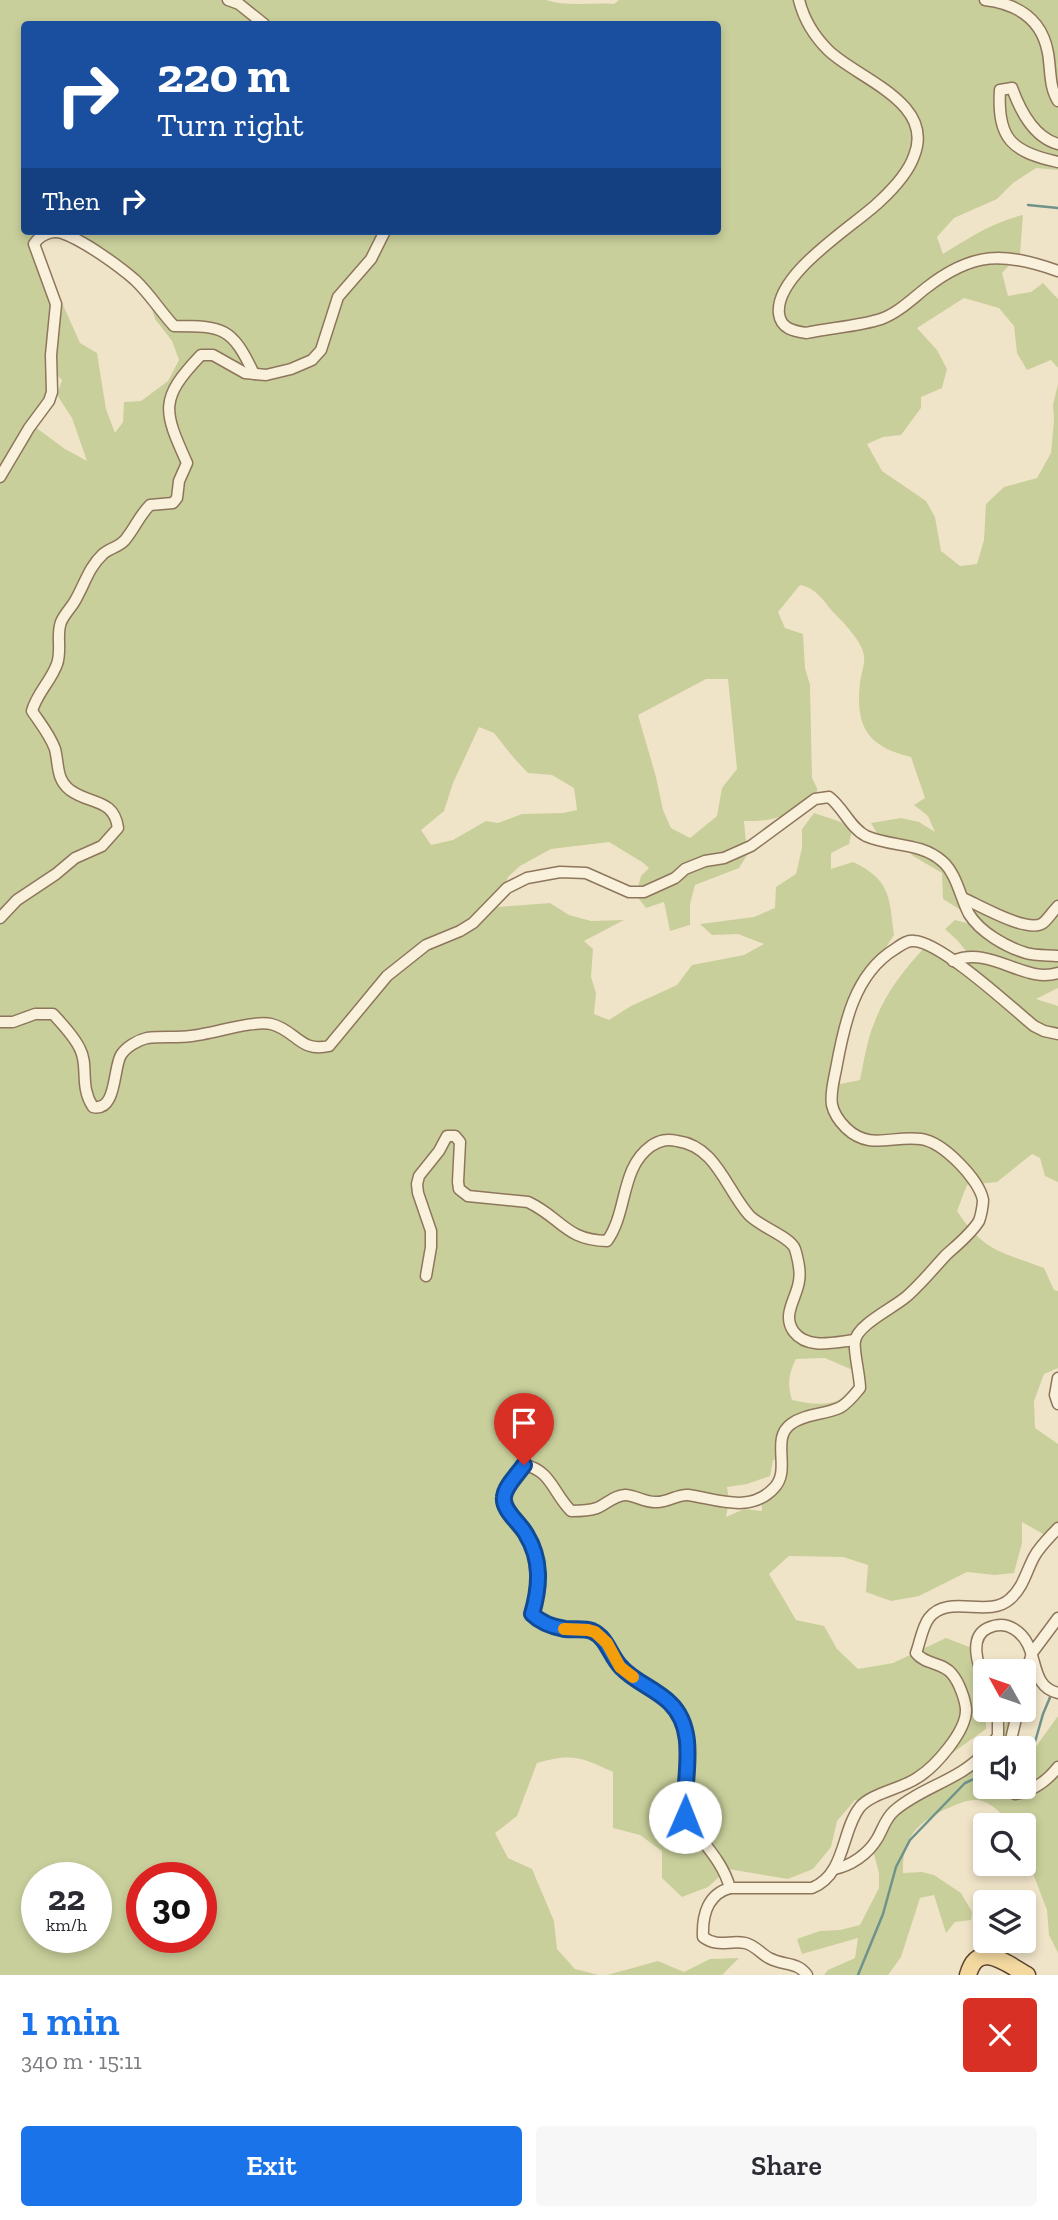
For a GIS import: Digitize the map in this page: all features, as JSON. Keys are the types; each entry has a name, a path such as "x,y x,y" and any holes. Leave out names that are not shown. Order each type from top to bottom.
{"main road":[{"path":"968,1975 974,1961 987,1955 1027,1975"}],"street":[{"path":"228,0 239,4 260,21"},
{"path":"799,0 807,24 828,51 894,96 908,111 917,132 917,144 914,156 894,186 878,203 822,247 781,296 779,313 786,327 807,333 881,319 939,278 959,268 995,257 1020,259 1058,271"},
{"path":"985,0 1019,9 1038,25 1048,51 1051,87 1058,101"},
{"path":"1058,144 1053,143 1032,125 1021,111 1013,88 1000,90 1002,125 1009,140 1021,150 1058,162"},
{"path":"0,477 29,428 49,401 52,392 51,355 55,304 34,244 42,235"},
{"path":"65,235 107,259 135,280 174,326 213,327 227,333 239,345 254,374"},
{"path":"0,918 17,900 75,858 102,846 118,828 115,814 105,806 71,790 60,779 54,749 47,732 32,711 36,697 60,654 59,629 62,619 76,600 91,567 105,552 123,543 139,516 150,505 173,503 177,498 179,481 187,463 169,417 172,393 182,375 201,355 213,355 236,370 254,374 291,369 312,359 321,350 338,297 371,259 383,235"},
{"path":"0,1023 13,1022 35,1014 53,1014 81,1050 84,1085 90,1103 99,1108 104,1106 111,1094 121,1055 140,1040 189,1037 262,1023 282,1028 307,1046 317,1049 329,1046 387,976 426,945 473,923 507,888 527,878 560,872 586,873 629,892 644,892 675,878 685,869 705,861 724,858 751,846 815,799 829,797 839,804 865,835 927,851 943,861 969,914 981,928 1004,944 1027,953 1058,956"},
{"path":"963,898 1016,922 1035,926 1042,923 1058,906"},
{"path":"730,1888 726,1872 685,1817 688,1760 682,1720 671,1704 620,1667 607,1643 595,1632 564,1629 539,1620 532,1614 539,1582 539,1568 526,1534 504,1504 504,1494 524,1465 536,1467 544,1473 571,1511 586,1511 625,1495 647,1502 660,1502 685,1495 740,1504 757,1499 774,1489 780,1479 783,1468 783,1434 789,1425 805,1416 838,1408 849,1401 860,1388 855,1340 862,1326 907,1296 957,1247 979,1220 983,1202 968,1172 940,1148 924,1139 871,1141 856,1137 836,1116 832,1092 852,1003 868,975 888,953 912,941 935,949 1034,1026 1058,1034"},
{"path":"953,961 971,956 991,959 1044,976 1058,973"},
{"path":"426,1276 431,1231 417,1184 419,1176 439,1152 447,1136 455,1136 460,1142 459,1189 468,1196 528,1202 576,1236 589,1241 607,1241 615,1230 628,1180 635,1164 650,1147 662,1140 678,1141 693,1145 712,1159 749,1215 793,1245 800,1278 790,1307 793,1331 804,1341 818,1343 855,1340"},
{"path":"1058,1378 1055,1395 1058,1404"},
{"path":"807,1975 799,1965 771,1960 751,1945 712,1943 703,1937 710,1900 719,1891 730,1888 812,1888 822,1884 834,1869 859,1809 870,1798 895,1790 935,1764 956,1739 967,1712 954,1676 944,1667 920,1658 916,1653 928,1620 937,1610 951,1606 997,1606 1008,1601 1022,1585 1044,1542 1058,1528"},
{"path":"1030,1659 1058,1618"},
{"path":"977,1659 979,1636 983,1630 996,1625 1008,1626 1017,1630 1027,1640 1039,1681 1058,1693"},
{"path":"834,1869 863,1855 894,1811 973,1764"},
{"path":"1036,1787 1058,1767"}],"green space":[{"path":"0,0 546,0 571,4 614,4 619,0 1058,0 1058,170 1036,168 1013,183 997,199 954,218 937,237 943,254 991,226 1023,215 1020,254 1002,273 1008,296 1031,292 1043,283 1058,299 1058,368 1051,360 1027,370 1017,353 1014,326 999,308 964,298 917,328 937,350 947,369 942,388 921,397 921,408 901,435 883,437 867,444 882,471 926,501 935,517 941,551 960,566 977,564 984,540 986,504 1004,487 1037,478 1051,453 1053,405 1058,384 1058,988 1036,999 1058,1006 1058,1182 1045,1176 1040,1158 1032,1154 997,1182 967,1185 957,1211 985,1243 1005,1254 1044,1268 1054,1290 1058,1291 1058,1368 1044,1374 1034,1401 1035,1428 1058,1444 1058,1534 1050,1538 1022,1522 1022,1543 1014,1573 995,1575 967,1572 919,1596 891,1601 866,1592 868,1565 843,1557 789,1556 769,1574 796,1620 824,1626 837,1649 858,1669 893,1663 946,1638 972,1648 973,1722 986,1722 986,1729 920,1776 873,1804 855,1800 837,1821 831,1847 813,1869 788,1879 728,1869 708,1887 682,1897 662,1878 662,1851 640,1835 613,1828 613,1772 593,1763 568,1757 537,1763 517,1816 495,1833 508,1858 532,1869 554,1921 557,1949 575,1969 599,1975 0,1975","holes":["53,371 62,380 57,395 72,418 87,461 65,449 31,424","800,585 819,595 860,644 864,659 859,698 863,723 875,741 896,753 911,757 925,798 914,805 928,816 935,832 919,822 901,818 871,823 878,835 904,845 913,856 942,873 943,899 967,914 970,924 955,920 945,929 973,960 960,961 941,946 924,948 896,982 879,1010 870,1035 860,1080 840,1084 838,1072 856,994 894,935 889,900 875,876 853,862 831,869 831,853 849,844 852,830 841,822 814,813 802,829 802,848 796,874 776,887 775,908 754,917 700,924 712,935 738,934 764,944 744,955 692,965 677,985 631,1006 609,1020 594,1014 596,993 591,977 593,949 584,941 624,920 591,921 569,915 550,903 497,907 508,877 520,866 551,849 609,842 649,868 641,876 636,895 646,908 664,902 670,931 690,925 690,904 695,885 739,868 747,855 744,821 777,818 818,800 817,788 812,778 810,685 805,668 803,634 785,628 778,612","706,679 728,679 737,769 722,788 717,816 690,838 671,828 663,810 638,715","479,727 494,733 528,773 552,775 574,788 577,810 522,814 498,823 486,821 453,840 431,845 421,830 444,811 453,783","825,1358 857,1372 862,1384 846,1397 830,1403 812,1404 792,1400 789,1384 796,1359","784,1459 785,1480 775,1484 761,1496 762,1511 744,1509 726,1517 729,1500 727,1487 770,1476 773,1460"]},
{"path":"1058,1716 1058,1953 1049,1935 1047,1910 1034,1876 1036,1813 1001,1813 982,1801 973,1800 935,1814 919,1826 908,1842 903,1861 903,1873 922,1872 934,1875 961,1893 972,1912 971,1920 955,1922 946,1933 934,1895 920,1898 901,1957 888,1975 824,1975 828,1970 855,1958 858,1938 802,1954 797,1939 820,1931 860,1925 879,1888 879,1873 874,1854 895,1806 973,1760 973,1799 1036,1799 1036,1746"},
{"path":"1012,1722 1010,1736 1002,1736 1006,1724"},
{"path":"739,1958 722,1975 607,1975 658,1961 684,1972 710,1959"}],"waterway":[{"path":"1028,205 1058,208"},
{"path":"1036,1738 1051,1695"},
{"path":"858,1975 883,1914 896,1867 910,1840 965,1783 973,1779"}],"slow traffic":[{"path":"564,1629 595,1632 607,1643 620,1667 633,1677"}],"route":[{"path":"524,1465 504,1494 504,1504 526,1534 539,1568 539,1582 532,1614 539,1620 564,1629 595,1632 607,1643 620,1667 671,1704 682,1720 686,1734 688,1760 685,1817"}]}
